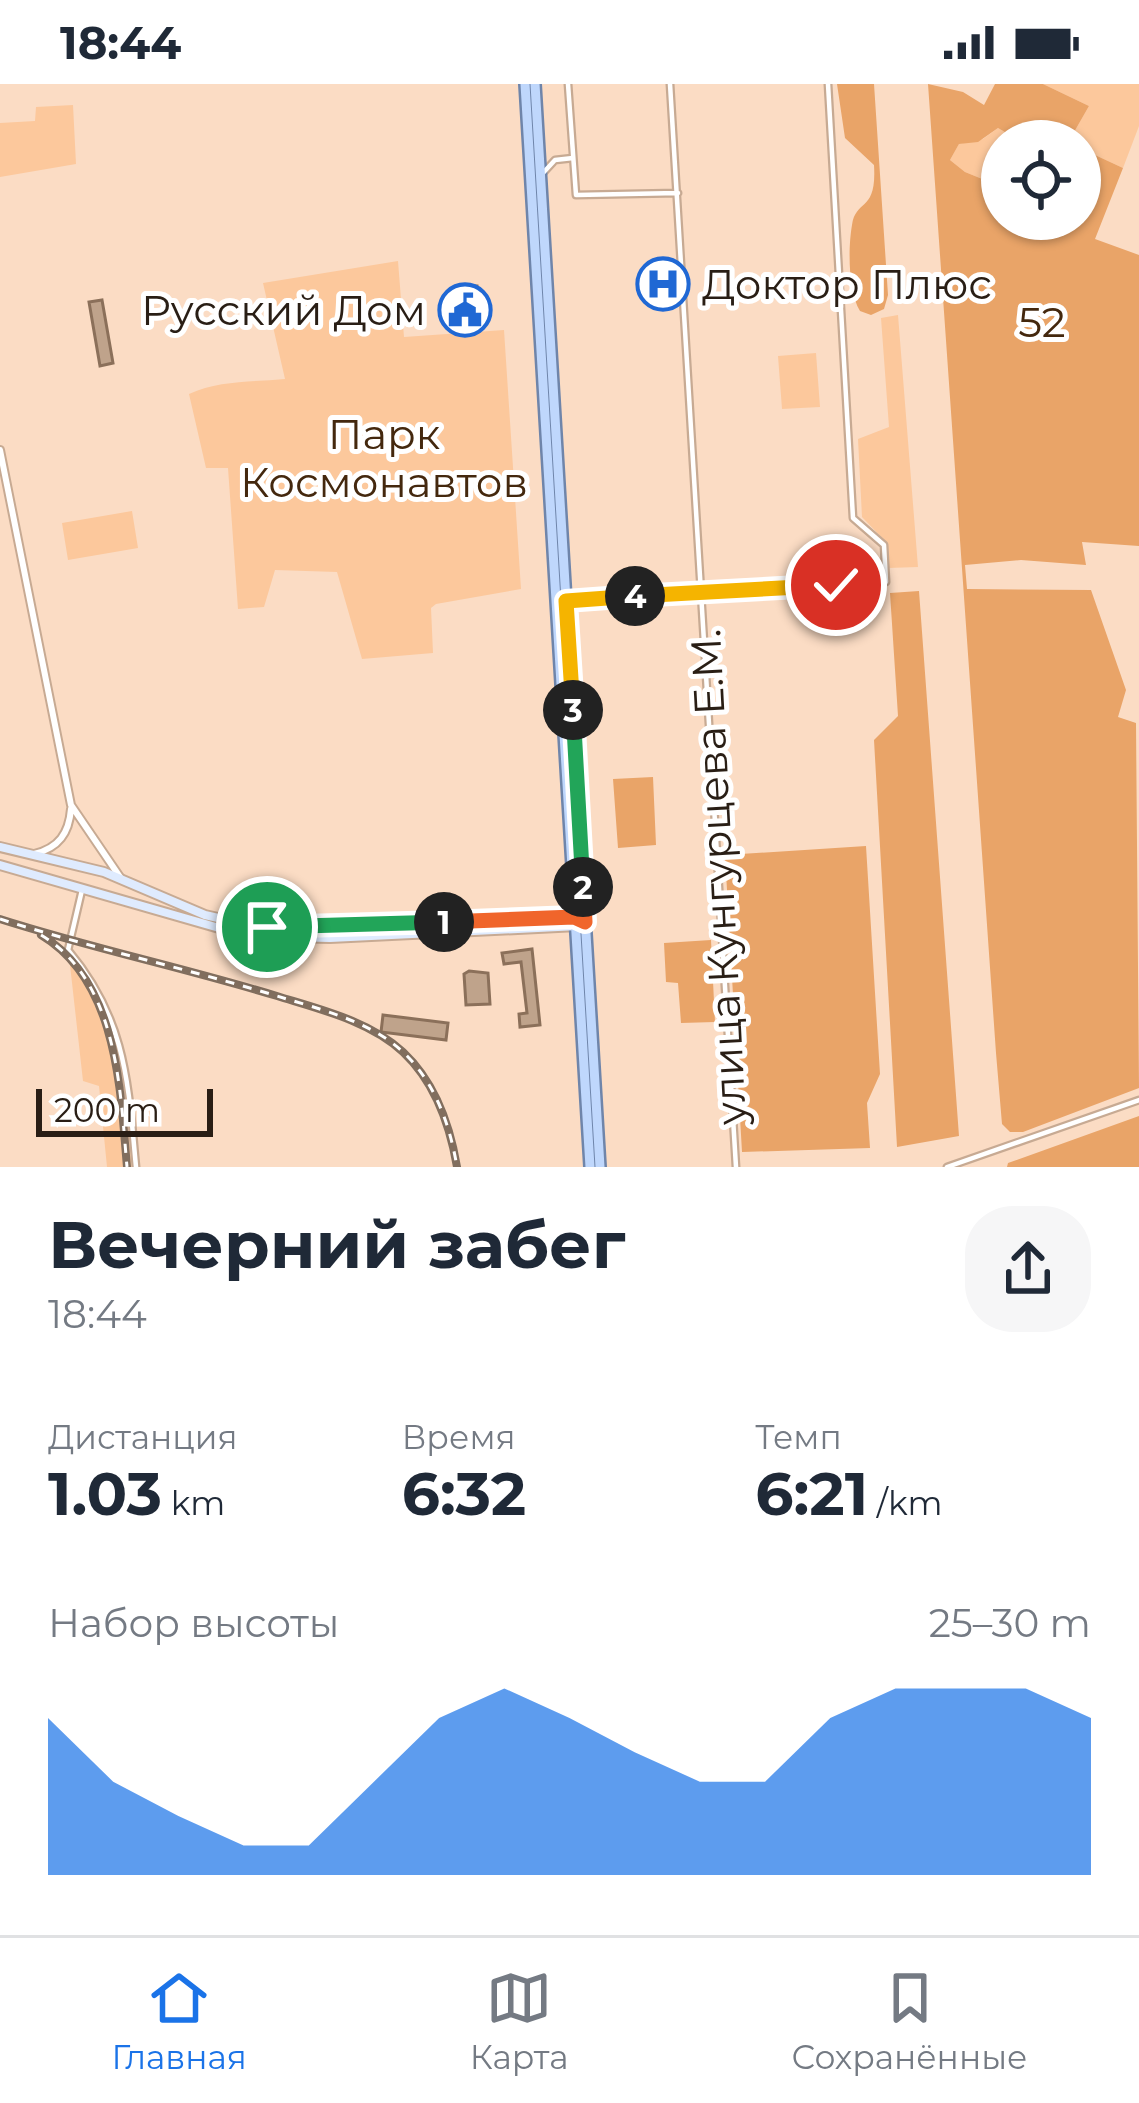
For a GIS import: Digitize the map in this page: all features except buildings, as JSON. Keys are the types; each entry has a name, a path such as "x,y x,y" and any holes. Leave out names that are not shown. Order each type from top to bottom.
{"main road":[{"path":"530,84 536,98 566,601 578,922 600,1167"},
{"path":"530,84 590,1167"},
{"path":"0,847 104,872 226,921 330,932"},
{"path":"0,865 247,936 578,922"}],"street":[{"path":"568,84 576,195 678,193"},
{"name":"улица Кунгурцева Е.М.","path":"670,84 736,1167"},
{"path":"566,601 886,582 884,545 853,518 828,84"},
{"path":"539,143 555,160"},
{"path":"541,176 555,160 573,158"},
{"path":"0,450 71,805 122,880"},
{"path":"29,854 48,850 64,836 71,805"},
{"path":"99,895 106,857"},
{"path":"82,890 68,950 88,974 115,1022 124,1056 136,1167"},
{"path":"947,1167 1139,1100"}],"green space":[{"path":"837,84 874,84 888,295 884,309 871,315 860,311 856,303 850,257 854,217 872,191 874,165 845,138"},
{"name":"52","path":"928,84 963,92 984,105 995,84 1043,84 1089,106 1081,120 981,120 981,140 959,144 950,160 981,178 981,240 1098,240 1139,255 1139,546 1082,542 1086,565 1021,560 965,565 967,589 1091,590 1126,690 1118,717 1136,723 1139,1088 1023,1132 1010,1132 1002,1124"},
{"path":"1043,84 1139,84 1139,126 1123,168 1101,158 1101,120 1081,120 1089,106"},
{"path":"73,105 76,164 0,177 0,123 35,121 36,107"},
{"path":"981,139 981,178 950,160 959,144"},
{"name":"52","path":"1101,158 1123,168 1101,224"},
{"name":"Парк Космонавтов","path":"398,261 404,337 504,330 521,589 436,604 431,608 433,653 362,659 337,572 275,570 264,607 238,609 228,468 206,468 189,394 224,384 285,379 263,283"},
{"path":"898,315 918,567 888,568 886,542 862,517 858,439 889,427 881,318"},
{"path":"816,353 820,407 782,409 778,356"},
{"path":"132,511 138,548 68,560 62,523"},
{"path":"919,591 959,1136 897,1147 874,740 898,716 890,593"},
{"path":"653,777 656,845 618,848 613,779"},
{"path":"866,846 880,1074 867,1103 870,1148 742,1152 725,855"},
{"path":"711,940 715,1022 681,1023 678,983 666,982 664,943"},
{"path":"75,964 91,987 112,1036 132,1167 107,1167 99,1086 83,1081 70,965"},
{"path":"1139,1116 1139,1167 1007,1167 1008,1163"}],"railway":[{"path":"0,919 277,996 375,1032 403,1052 432,1090 457,1167"},
{"path":"41,935 67,955 100,1008 117,1071 127,1167"}],"place":[{"name":"Доктор Плюс","path":"663,284"},
{"name":"Русский Дом","path":"465,310"}],"route":[{"path":"267,927 574,917 585,922 566,601 836,585"}]}
